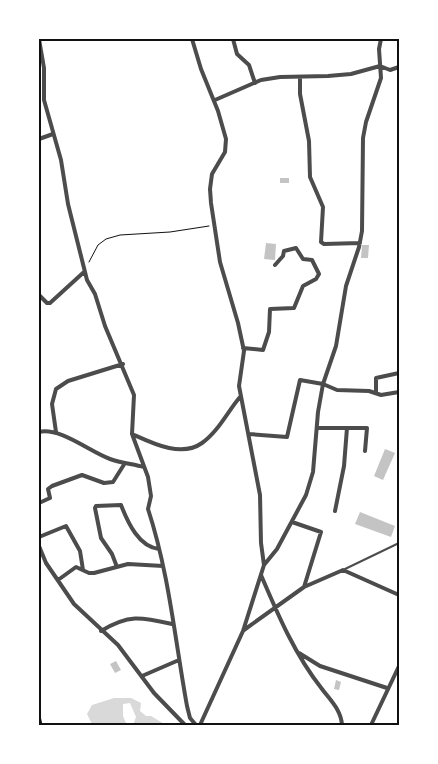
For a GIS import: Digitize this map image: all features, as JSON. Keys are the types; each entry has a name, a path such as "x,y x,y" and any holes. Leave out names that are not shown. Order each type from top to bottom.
{"street":[{"path":"39,39 44,68 44,100 61,160 68,204 84,272 134,395 132,434 144,467 151,496 148,509 170,596 172,624 190,718 198,725 242,631 264,566 277,549 292,522 306,495 313,472 323,384 336,346 346,286 360,243 364,214 363,138 366,122 381,78 379,49 381,39"},
{"path":"192,39 201,69 215,100 226,139 224,152 212,174 210,189 220,262 243,348 239,386 240,398 260,495 260,539 264,566"},
{"path":"233,39 237,54 249,65 255,83"},
{"path":"215,100 255,83 280,77 351,74 380,66 390,70 399,67"},
{"path":"300,77 300,94 309,141 310,177 323,207 322,242 324,244 337,245 360,243"},
{"path":"39,139 53,134"},
{"path":"243,348 263,350 269,332 270,309 294,308 303,286 316,278 318,274 312,260 303,259 296,248 284,251 283,256 275,265"},
{"path":"39,295 47,303 50,303 84,272"},
{"path":"56,432 52,404 56,389 68,381 123,364"},
{"path":"376,393 376,378 399,373"},
{"path":"248,434 287,437 299,381 323,384 338,390 376,393 399,392"},
{"path":"132,434 158,446 189,448 202,443 240,398"},
{"path":"317,428 368,429 365,451"},
{"path":"334,511 344,466 348,428"},
{"path":"39,432 56,432 93,452 144,467"},
{"path":"39,454 39,461"},
{"path":"39,503 50,498 48,489 52,486 82,475 104,483 113,482 125,462"},
{"path":"118,567 98,529 96,506 121,505 129,526 150,548 159,549"},
{"path":"292,522 321,532 304,587"},
{"path":"39,537 66,526 80,551 83,570"},
{"path":"39,546 74,604 118,645 174,716 185,725"},
{"path":"58,580 73,568 94,573 128,564 163,566"},
{"path":"242,631 304,587 343,570 399,595"},
{"path":"261,574 275,608 307,670 339,711 342,725"},
{"path":"101,631 126,618 145,617 172,624"},
{"path":"298,653 320,666 387,688"},
{"path":"142,676 179,660"},
{"path":"371,725 399,666"}],"lane":[{"path":"343,570 399,543"}],"path":[{"path":"84,272 98,245 106,239 120,235 214,226"},
{"path":"39,711 42,725"}],"shaded area":[{"path":"114,698 131,698 141,703 140,711 146,716 151,716 166,725 133,725 136,717 130,703 123,704 123,716 127,725 90,725 92,724 87,714 92,705"}],"building":[{"path":"280,178 289,178 289,183 280,183"},
{"path":"266,243 276,244 275,260 264,259"},
{"path":"362,245 369,245 368,258 361,258"},
{"path":"385,449 395,453 383,480 374,476"},
{"path":"360,512 395,526 391,537 355,524"},
{"path":"116,661 121,670 115,673 110,664"},
{"path":"336,680 341,682 339,690 334,689"}]}
